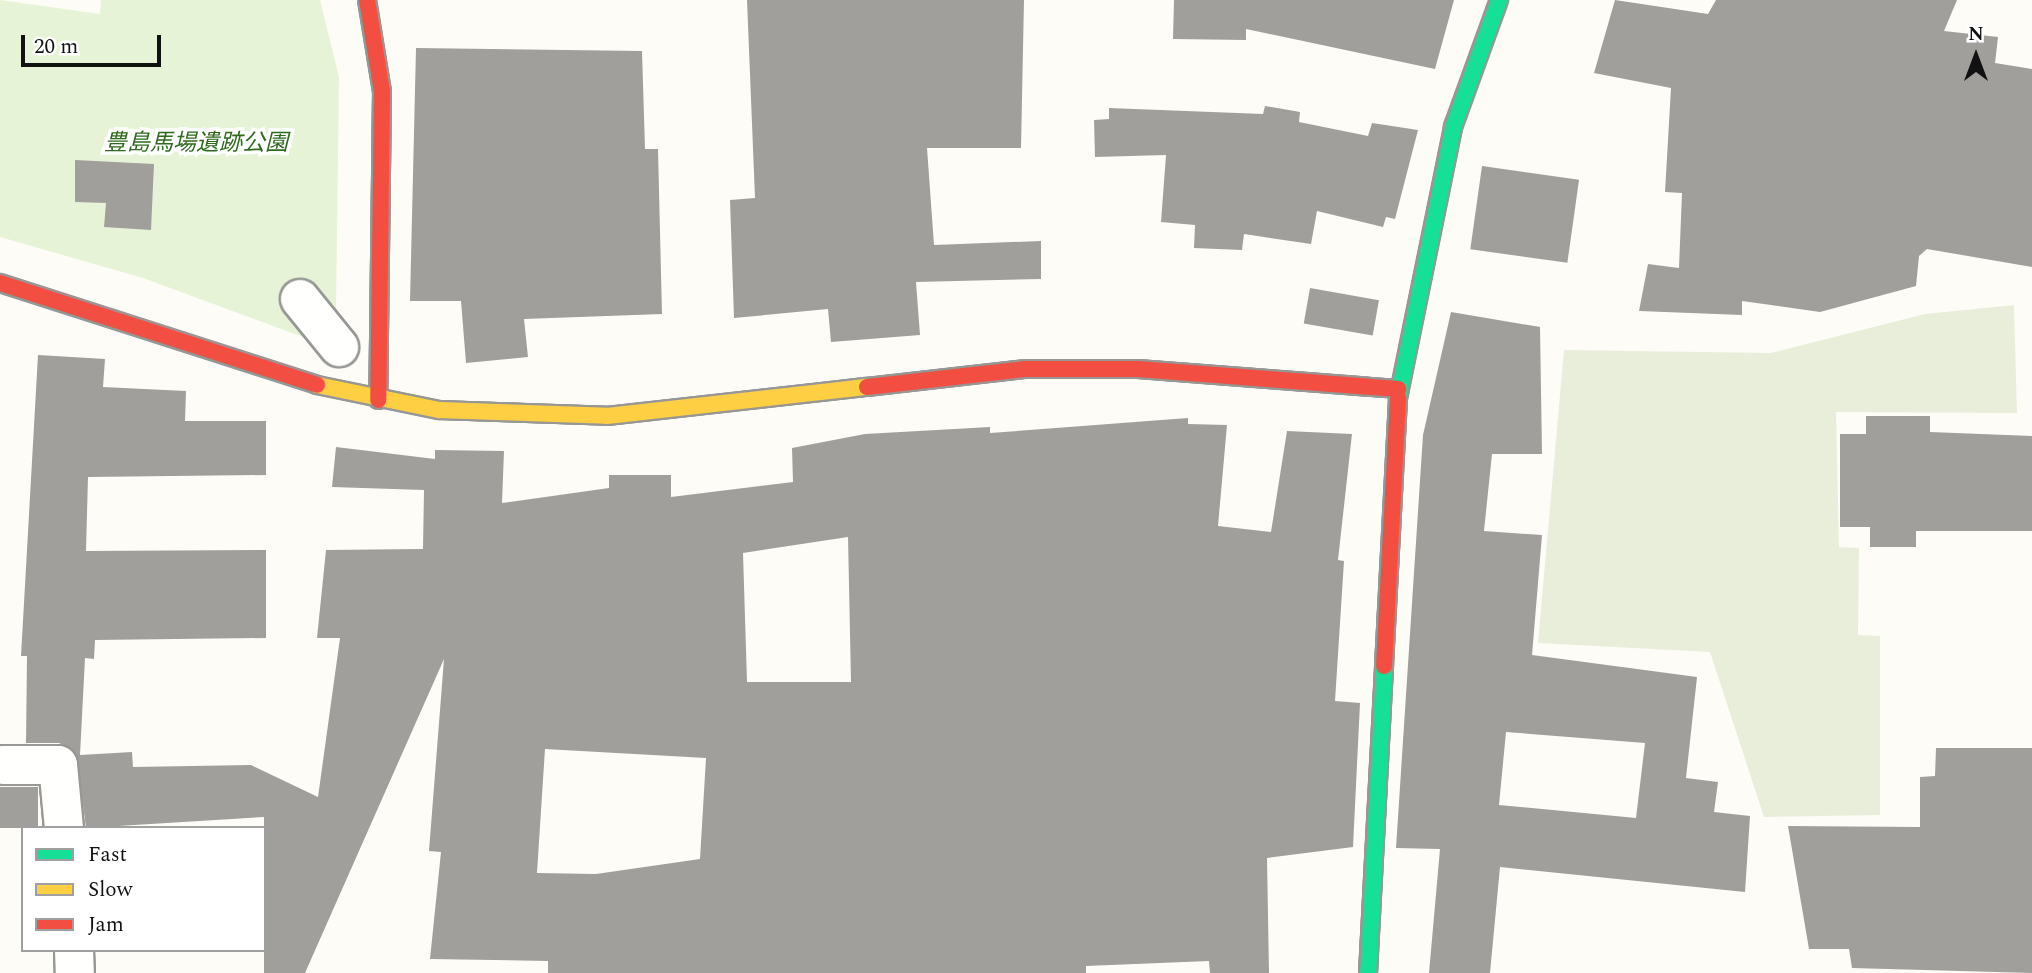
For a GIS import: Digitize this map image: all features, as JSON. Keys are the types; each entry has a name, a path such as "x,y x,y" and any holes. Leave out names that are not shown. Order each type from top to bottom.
{"street":[{"path":"367,0 382,92 378,400"},
{"path":"1368,973 1398,389 1453,127 1499,0"},
{"path":"0,283 378,400 472,412 607,416 1026,369 1138,369 1398,389"},
{"path":"300,299 340,347"},
{"path":"3,765 58,765 64,826"},
{"path":"74,952 75,973"}],"green space":[{"name":"豊島馬場遺跡公園","path":"0,0 100,14 101,0 320,0 339,77 336,312 314,321 303,337 143,278 0,237"},
{"path":"2014,305 2017,413 1836,412 1839,547 1859,548 1858,635 1880,636 1880,815 1764,817 1710,652 1538,643 1564,350 1771,353 1925,314"}],"building":[{"path":"747,0 1024,0 1021,148 927,148 934,245 1041,241 1041,279 916,282 920,335 831,342 828,309 734,318 730,200 755,198"},
{"path":"1174,0 1454,0 1435,69 1246,29 1246,40 1173,39"},
{"path":"1615,0 1708,14 1716,0 1957,0 1944,31 1998,37 1995,63 2032,69 2032,267 1927,249 1919,256 1916,286 1820,312 1742,301 1742,315 1639,311 1648,264 1679,268 1682,193 1665,192 1671,88 1594,73"},
{"path":"416,48 642,51 645,149 658,149 662,314 524,319 528,357 466,363 461,301 410,301"},
{"path":"1265,106 1300,112 1299,122 1368,136 1372,123 1418,130 1395,219 1386,217 1383,227 1317,211 1311,244 1244,234 1242,250 1194,248 1195,225 1161,222 1166,155 1095,157 1094,120 1109,119 1109,108 1263,114"},
{"path":"75,160 154,164 151,230 104,227 106,203 75,202"},
{"path":"1482,166 1579,180 1567,263 1470,249"},
{"path":"1310,288 1379,300 1373,336 1304,323"},
{"path":"1451,312 1540,327 1542,454 1492,454 1484,531 1542,535 1532,655 1697,677 1686,778 1718,782 1714,812 1750,816 1745,892 1500,867 1490,973 1429,973 1440,849 1396,848 1423,435","holes":["1506,732 1645,743 1636,818 1499,805"]},
{"path":"38,355 105,359 103,387 186,391 185,421 266,421 266,475 88,477 86,551 266,550 266,638 95,640 94,659 85,658 80,755 132,752 133,767 251,765 318,797 340,638 317,638 326,550 423,549 424,490 332,487 336,447 435,459 435,450 504,451 502,503 609,488 609,475 671,475 671,497 793,482 792,448 865,434 990,427 990,433 1188,418 1188,424 1227,425 1218,526 1271,532 1287,431 1352,434 1338,560 1344,561 1335,701 1360,703 1353,847 1267,858 1269,973 1210,973 1209,961 1086,966 1086,973 548,973 548,961 430,959 441,852 429,851 444,659 305,973 264,973 264,817 86,826 76,752 59,743 26,743 27,656 21,656","holes":["848,537 851,682 747,682 743,553","545,749 706,758 700,859 596,874 537,873"]},
{"path":"1866,416 1930,416 1930,432 2032,436 2032,531 1916,531 1916,547 1870,547 1870,527 1840,527 1840,434 1866,434"},
{"path":"1936,748 2032,748 2032,973 1852,968 1849,949 1809,949 1788,826 1920,827 1920,777 1935,776"},
{"path":"0,787 38,787 38,826 0,828"}],"traffic: fast":[{"path":"1398,398 1453,127 1499,0"},
{"path":"1368,973 1384,666"}],"traffic: slow":[{"path":"317,385 439,410 607,416 867,387"}],"traffic: jam":[{"path":"367,0 382,92 378,400"},
{"path":"0,283 317,385"},
{"path":"867,387 1026,369 1138,369 1398,389"},
{"path":"1384,666 1398,398"}]}
